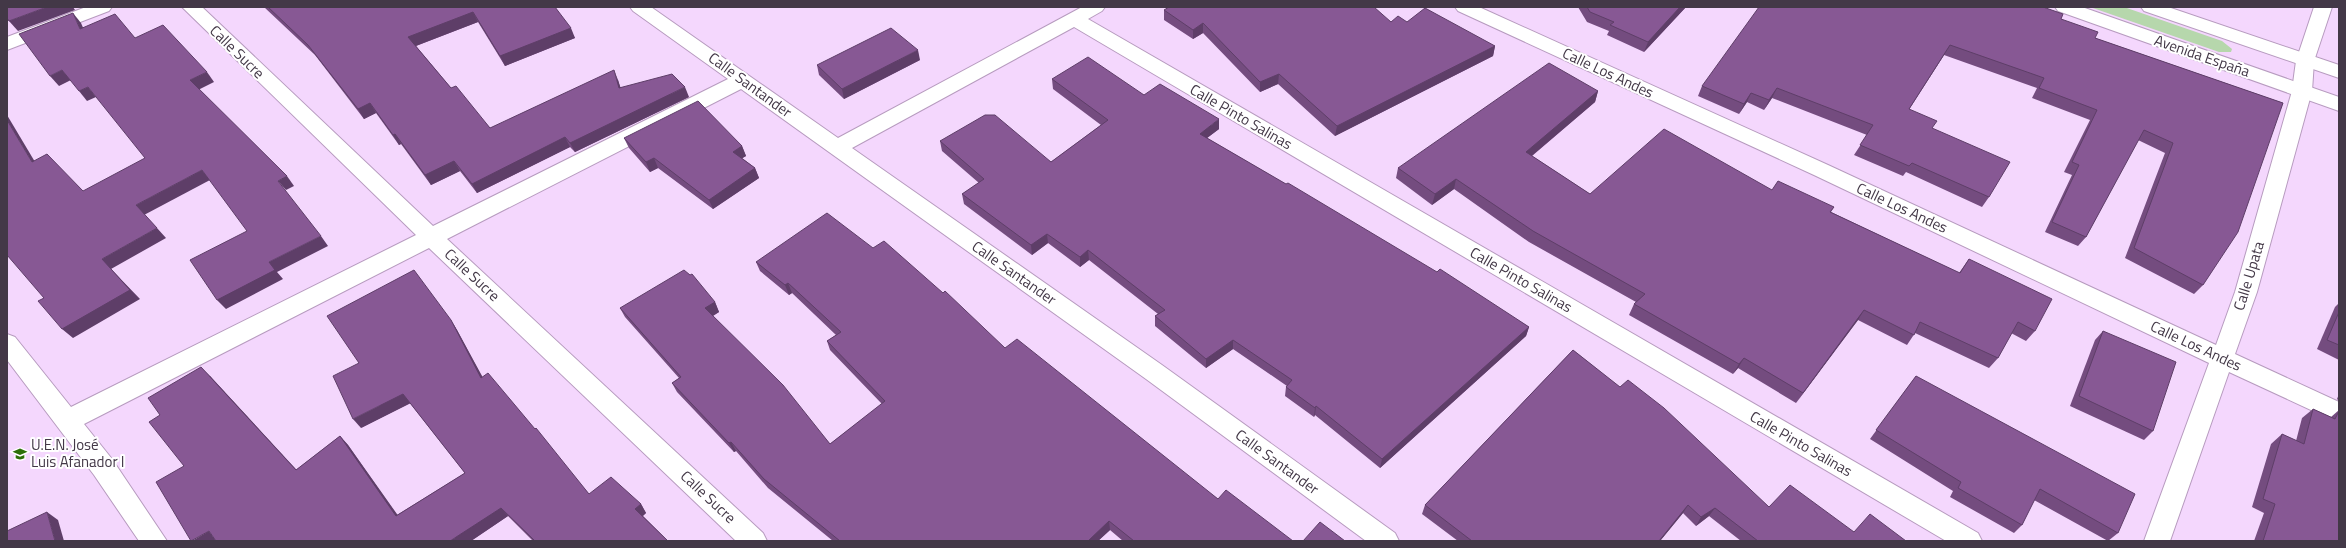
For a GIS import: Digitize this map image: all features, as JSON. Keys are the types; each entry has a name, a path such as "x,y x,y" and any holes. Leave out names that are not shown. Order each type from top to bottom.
{"street":[{"path":"7,44 103,7"},
{"name":"Calle Sucre","path":"192,7 432,237 754,541"},
{"name":"Calle Santander","path":"640,7 1147,368 1386,541"},
{"path":"837,147 1096,7"},
{"name":"Calle Los Andes","path":"1464,7 1821,170 2339,413"},
{"name":"Avenida España","path":"2064,7 2339,104"},
{"name":"Avenida España","path":"2150,7 2339,72"},
{"name":"Calle Upata","path":"2157,541 2246,292 2302,91 2305,61 2323,7"},
{"name":"Calle Pinto Salinas","path":"1074,19 1969,541"},
{"path":"68,420 743,80"},
{"path":"7,343 103,466 154,541"}],"green space":[{"path":"2090,7 2124,7 2222,41 2232,49 2231,52 2219,52"}],"building":[{"path":"7,7 47,7 9,21 7,18"},
{"path":"268,7 555,7 571,28 500,56 473,12 408,37 451,88 456,86 490,128 614,70 619,88 672,74 685,87 570,143 565,137 472,184 454,161 425,175 370,103 358,109 308,45"},
{"path":"1169,7 1374,7 1391,22 1398,16 1407,22 1425,8 1495,46 1337,126 1279,74 1260,82 1203,23 1193,30 1164,10"},
{"path":"1587,7 1680,7 1648,42 1610,25 1614,22 1590,12"},
{"path":"1759,7 2043,7 2063,14 2061,19 2098,32 2095,38 2283,103 2238,232 2203,285 2134,248 2173,143 2144,130 2086,237 2052,222 2079,165 2072,162 2097,110 2039,88 2044,78 1950,45 1909,109 1937,121 1932,128 2010,162 1989,197 1912,163 1909,166 1860,145 1873,125 1777,88 1769,100 1751,93 1744,104 1702,86"},
{"path":"73,13 80,29 115,14 135,38 163,25 207,72 190,80 287,176 278,181 321,236 269,262 275,270 217,300 190,260 247,231 202,170 136,205 157,228 102,259 130,290 62,329 38,301 44,298 7,255 7,120 32,162 47,154 83,191 145,158 88,87 79,91 62,70 50,76 19,34"},
{"path":"891,28 918,50 842,89 817,65"},
{"path":"1088,57 1144,95 1160,84 1219,119 1200,134 1286,184 1288,183 1437,272 1440,269 1529,327 1382,459 1316,406 1315,408 1286,387 1292,380 1233,340 1206,359 1155,316 1165,310 1088,250 1080,257 1047,234 1031,245 962,194 984,179 940,141 985,115 995,115 1051,162 1108,120 1052,79"},
{"path":"1549,63 1598,91 1526,152 1590,194 1664,129 1772,190 1778,181 1834,207 1830,212 1960,273 1969,259 2052,299 2035,331 2018,322 1998,358 1920,322 1914,335 1864,310 1803,393 1744,358 1739,364 1634,304 1645,294 1533,231 1456,179 1435,194 1398,168"},
{"path":"698,101 742,146 733,152 755,168 709,200 654,158 646,162 624,138"},
{"path":"827,213 873,248 884,241 943,293 945,291 1005,348 1017,339 1218,499 1226,490 1293,541 1134,541 1109,521 1088,541 840,541 764,479 731,442 729,443 672,383 681,377 620,308 684,270 690,275 692,274 715,302 705,308 783,385 830,444 885,401 827,341 841,332 788,283 785,285 756,262"},
{"path":"414,270 451,320 481,378 488,373 535,429 536,428 589,494 611,477 641,504 635,509 668,541 535,541 501,508 450,541 216,541 209,531 191,541 156,482 184,466 149,422 160,415 148,398 201,367 296,470 340,436 396,516 465,473 403,394 353,419 333,376 359,363 327,316"},
{"path":"2339,312 2339,345 2327,340"},
{"path":"2103,331 2176,362 2153,431 2079,396"},
{"path":"1573,350 1620,387 1628,380 1664,408 1769,507 1790,485 1854,532 1870,514 1906,541 1758,541 1715,508 1701,517 1688,505 1659,541 1472,541 1425,505"},
{"path":"1916,376 2135,494 2118,533 2040,489 2022,525 1958,488 1961,482 1876,430"},
{"path":"2313,409 2335,419 2339,411 2339,541 2263,541 2275,504 2263,499 2282,434 2304,444"},
{"path":"47,512 55,541 7,541 7,531"},
{"path":"1320,522 1345,541 1303,541"}],"place":[{"name":"U.E.N. José Luis Afanador I","path":"20,454"}]}
